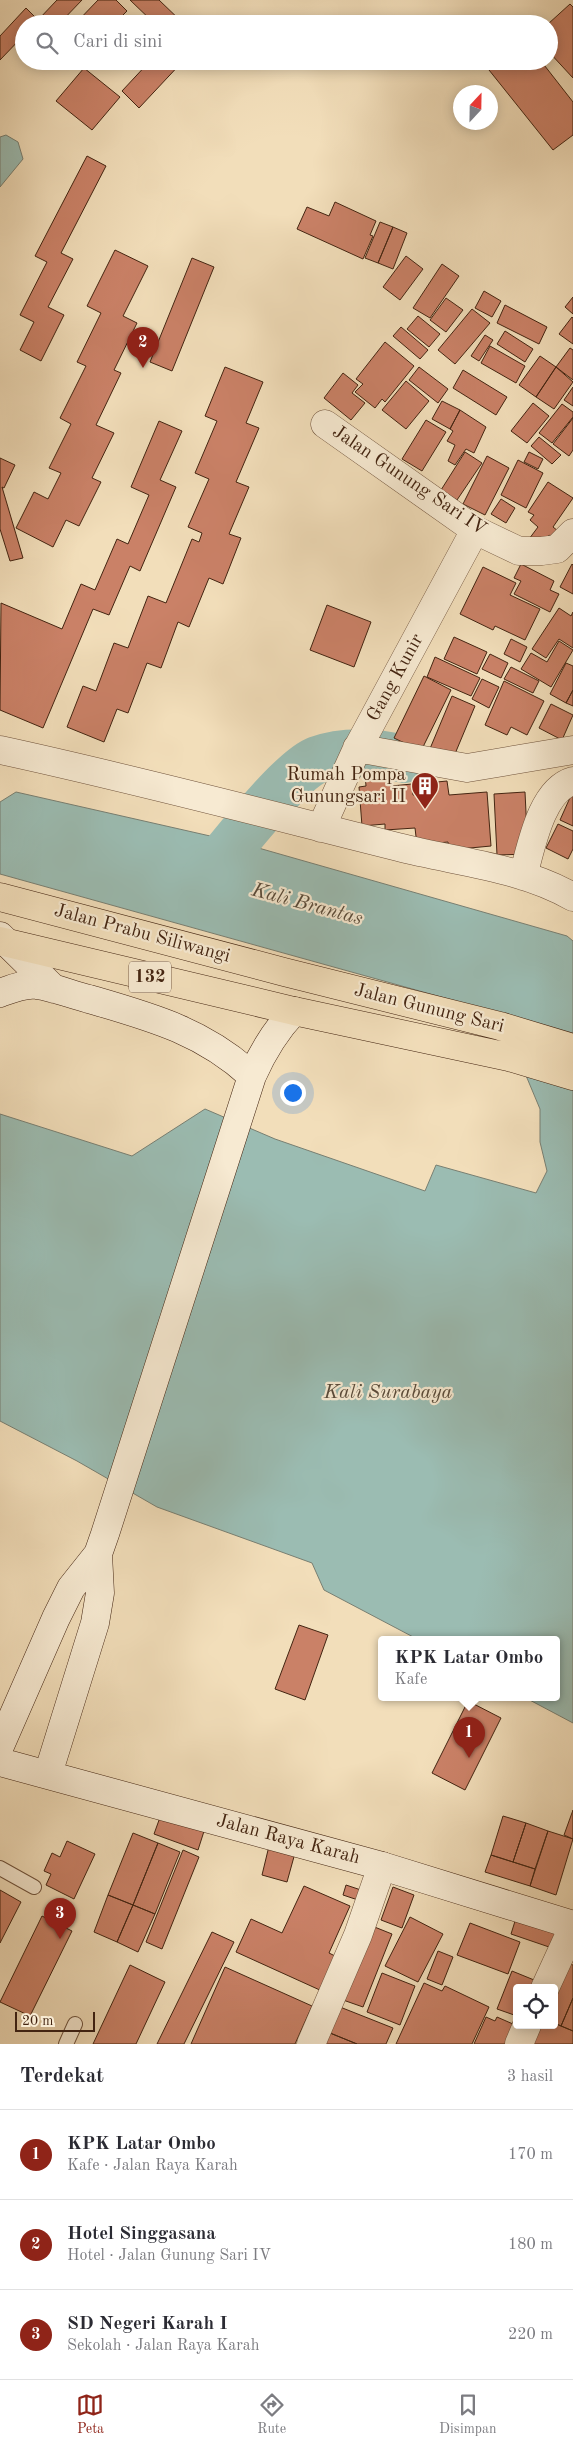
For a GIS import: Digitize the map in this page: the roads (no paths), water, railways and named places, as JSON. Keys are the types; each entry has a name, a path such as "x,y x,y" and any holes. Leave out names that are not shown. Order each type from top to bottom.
{"main road":[{"name":"Jalan Prabu Siliwangi","path":"0,897 284,972"},
{"name":"Jalan Prabu Siliwangi","path":"2,940 294,1011"},
{"name":"Jalan Gunung Sari","path":"284,972 500,1026 573,1048"},
{"name":"Jalan Gunung Sari","path":"294,1011 509,1057 573,1076"}],"street":[{"name":"Jalan Gunung Sari IV","path":"325,424 475,530 519,550 531,552 557,549 573,533"},
{"name":"Gang Kunir","path":"321,828 354,754 475,530"},
{"path":"0,750 106,773 231,806 522,876 573,897"},
{"path":"354,754 467,768 573,750"},
{"path":"522,876 540,819 560,788 573,781"},
{"path":"2,940 54,990"},
{"path":"0,993 18,987 36,985 138,1013 196,1035 222,1050 252,1076"},
{"path":"48,1774 95,1623 100,1593 102,1544 252,1076 266,1047 280,1026 294,1011"},
{"path":"0,1746 56,1618 72,1588 102,1544"},
{"name":"Jalan Raya Karah","path":"0,1762 382,1866 573,1926"},
{"path":"310,2044 358,1935 382,1866"},
{"path":"547,1984 573,1926"},
{"path":"519,2044 525,2029"}],"lane":[{"path":"0,1868 34,1887"},
{"path":"66,2044 75,2024"}],"water":[{"path":"6,135 18,142 23,159 0,187 0,137"},
{"path":"16,792 241,843 567,936 573,941 573,1723 532,1701 560,1701 560,1636 411,1636 324,1590 312,1563 157,1507 77,1461 0,1421 0,1114 132,1156 205,1109 275,1139 425,1191 436,1165 536,1193 547,1171 540,1142 540,1109 504,1023 495,1012 0,874 0,802"}],"waterway":[{"path":"204,880 275,796 305,767 317,760 349,753 382,755 404,759"}],"place":[{"name":"Hotel Singgasana","path":"143,368"},
{"name":"Rumah Pompa Gunungsari II","path":"425,810"},
{"name":"KPK Latar Ombo","path":"469,1758"},
{"name":"SD Negeri Karah I","path":"60,1939"}],"water label":[{"name":"Kali Brantas","path":"307,905"},
{"name":"Kali Surabaya","path":"388,1393"}]}
